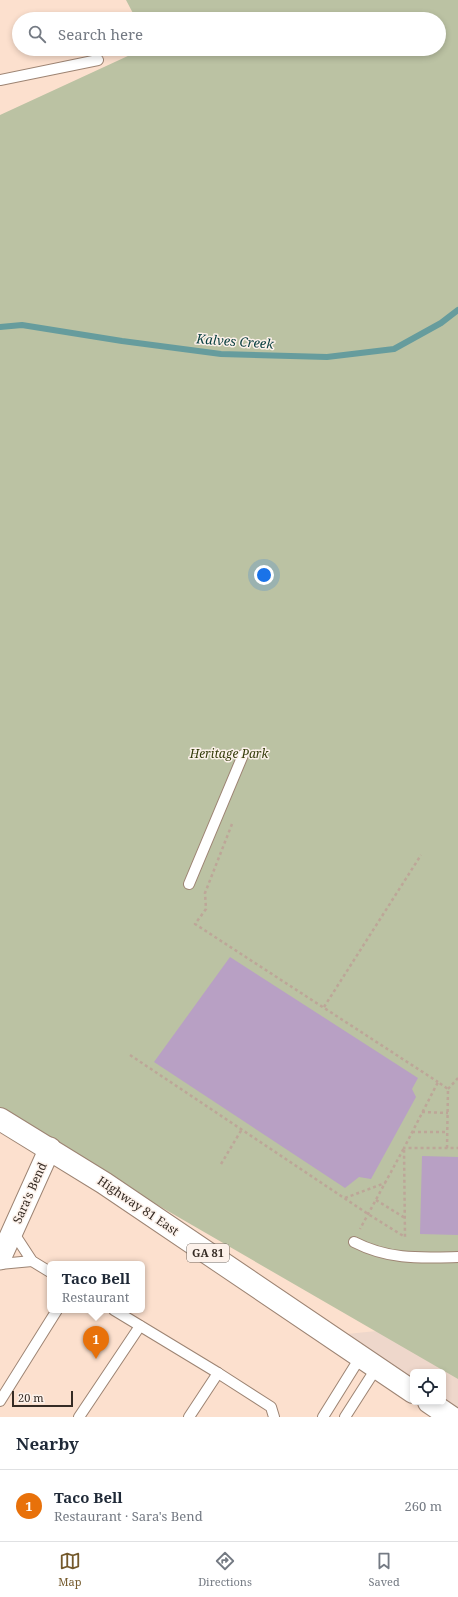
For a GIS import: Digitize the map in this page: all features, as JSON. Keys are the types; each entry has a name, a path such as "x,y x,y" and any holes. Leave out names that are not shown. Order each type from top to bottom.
{"main road":[{"name":"Highway 81 East","path":"0,1119 50,1148 410,1390"},
{"path":"433,1405 451,1417"}],"street":[{"name":"Sara's Bend","path":"0,1259 50,1148"}],"lane":[{"path":"0,80 98,60"},
{"path":"189,884 244,755"},
{"path":"13,1232 32,1261 47,1270"},
{"path":"354,1242 368,1249 406,1258 458,1257"},
{"path":"0,1264 32,1261"},
{"path":"0,1401 55,1313"},
{"path":"119,1313 271,1407 274,1417"},
{"path":"79,1417 140,1326"},
{"path":"323,1417 369,1362"},
{"path":"345,1417 369,1362"},
{"path":"189,1417 218,1373"}],"path":[{"path":"234,821 205,893 206,909 195,924 448,1089"},
{"path":"324,1007 421,855"},
{"path":"130,1055 368,1214 405,1237 404,1148"},
{"path":"447,1148 448,1089 458,1078"},
{"path":"368,1214 438,1082"},
{"path":"422,1112 448,1113"},
{"path":"221,1164 242,1129"},
{"path":"412,1132 447,1132"},
{"path":"404,1148 458,1148"},
{"path":"345,1198 385,1183"},
{"path":"376,1200 405,1218"}],"shaded area":[{"path":"458,1323 458,1417 446,1405 446,1369 410,1369 410,1393 316,1337"}],"green space":[{"name":"Heritage Park","path":"126,0 458,0 458,1379 446,1372 446,1369 441,1369 0,1114 0,115 128,56 446,56 446,12 132,12"}],"building":[{"path":"230,957 418,1078 412,1089 416,1097 371,1179 359,1177 345,1188 154,1062"},
{"path":"422,1156 458,1157 458,1235 420,1234"}],"waterway":[{"name":"Kalves Creek","path":"0,327 22,325 122,341 221,354 327,357 394,349 441,323 458,310"}],"place":[{"name":"Taco Bell","path":"96,1359"}]}
